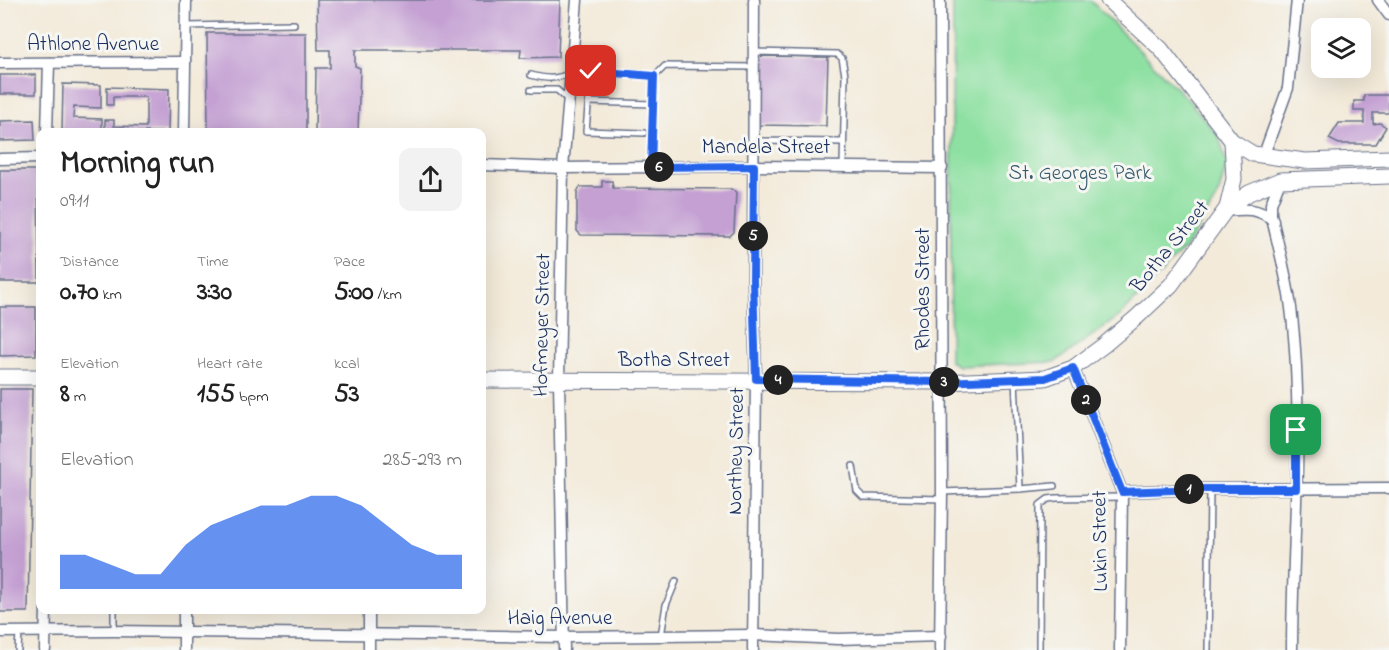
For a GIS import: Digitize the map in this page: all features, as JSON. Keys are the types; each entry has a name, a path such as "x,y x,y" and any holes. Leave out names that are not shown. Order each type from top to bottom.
{"main road":[{"path":"1108,0 1161,49 1232,141 1253,154 1305,161 1389,158"},
{"path":"1226,209 1234,179 1232,141"},
{"path":"1226,209 1249,193 1280,180 1389,176"},
{"name":"Botha Street","path":"486,380 756,379 942,382 1045,378 1073,368 1104,345 1171,285 1226,209"},
{"path":"0,377 36,377"}],"street":[{"path":"184,128 186,0"},
{"name":"Hofmeyer Street","path":"564,650 559,380 563,168 577,0"},
{"name":"Northey Street","path":"753,650 756,379 753,280 754,0"},
{"name":"Rhodes Street","path":"940,0 942,168 940,650"},
{"path":"1263,157 1288,88 1297,0"},
{"path":"1378,0 1389,15"},
{"name":"Athlone Avenue","path":"0,63 185,62"},
{"path":"48,128 49,63"},
{"path":"0,159 36,158"},
{"name":"Mandela Street","path":"486,165 563,168 754,166 942,168"},
{"path":"1280,180 1271,204 1291,307 1296,372 1292,650"},
{"path":"1226,209 1260,211 1273,220"},
{"name":"Lukin Street","path":"1073,368 1122,495 1120,650"},
{"path":"1122,495 1210,489 1389,488"},
{"path":"45,650 46,614"},
{"path":"184,614 184,650"},
{"path":"369,614 369,650"},
{"name":"Haig Avenue","path":"0,632 114,631 565,637 753,635 838,639 940,636"}],"lane":[{"path":"186,26 294,24"},
{"path":"754,52 840,55 845,75 843,167"},
{"path":"651,167 654,76 664,66 754,67"},
{"path":"644,133 586,131 591,71 654,76"},
{"path":"531,75 557,79 571,72"},
{"path":"531,90 557,90 569,100"},
{"path":"589,102 653,104"},
{"path":"754,141 843,142"},
{"path":"1015,379 1020,489"},
{"path":"853,466 857,491 863,497 942,496 1054,486"},
{"path":"1208,650 1210,489"},
{"path":"1039,650 1040,504 1048,499 1056,498 1122,495"},
{"path":"661,636 666,605 676,581"},
{"path":"114,614 114,631"},
{"path":"18,650 19,632"}],"green space":[{"name":"St. Georges Park","path":"953,0 1090,0 1191,103 1219,137 1227,164 1218,196 1187,246 1121,315 1055,362 959,366 950,361"}],"building":[{"path":"317,0 560,0 558,57 520,58 521,50 355,50 355,66 360,68 358,128 315,128 316,68 330,68 330,50 318,50"},
{"path":"207,33 306,33 306,128 208,128"},
{"path":"759,56 828,57 826,126 757,125"},
{"path":"0,75 36,75 36,94 0,94"},
{"path":"63,84 101,85 101,108 74,107 73,118 102,119 102,128 62,128"},
{"path":"107,87 169,89 168,128 105,128 105,120 114,120 114,126 146,127 146,97 113,97 113,105 107,105"},
{"path":"1364,95 1389,95 1389,113 1373,113 1373,124 1380,123 1386,127 1376,144 1339,144 1329,139 1339,123 1364,123 1364,111 1354,111 1354,101 1364,101"},
{"path":"34,120 35,140 0,141 0,121"},
{"path":"0,170 36,170 36,282 0,282"},
{"path":"602,181 612,181 613,188 731,189 736,192 734,232 730,236 581,235 577,231 577,192 580,187 602,187"},
{"path":"0,307 36,307 36,355 0,356"},
{"path":"0,389 32,389 28,612 0,612"}],"route":[{"path":"591,71 654,76 651,167 754,166 753,280 756,379 942,382 1045,378 1073,368 1122,492 1296,489 1296,430"}]}
